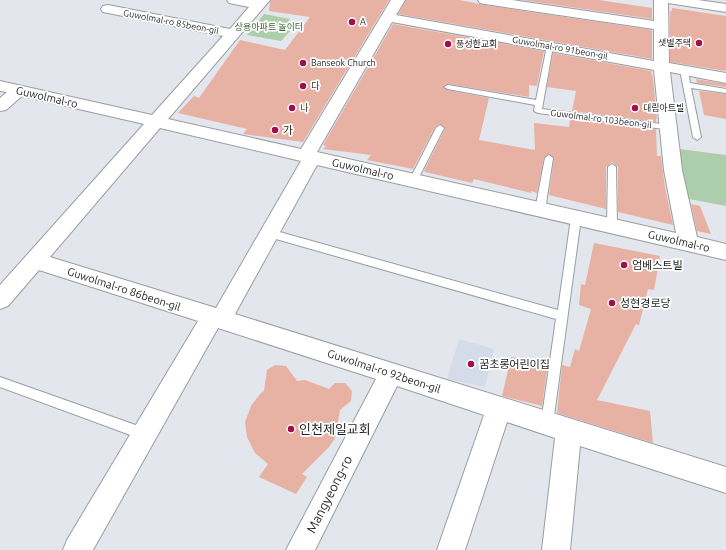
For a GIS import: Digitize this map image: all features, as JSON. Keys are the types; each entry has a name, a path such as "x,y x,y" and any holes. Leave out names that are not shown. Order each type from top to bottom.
{"street":[{"name":"Guwolmal-ro 85beon-gil","path":"119,0 108,9 234,34"},
{"name":"Guwolmal-ro 85beon-gil","path":"234,0 261,2"},
{"path":"77,550 144,434 269,234 309,157 398,0"},
{"path":"486,0 662,26"},
{"name":"Guwolmal-ro 103beon-gil","path":"661,0 662,66 672,170 688,244"},
{"path":"671,0 726,8"},
{"name":"Guwolmal-ro 85beon-gil","path":"156,122 261,2"},
{"name":"Guwolmal-ro 91beon-gil","path":"387,17 662,66"},
{"path":"662,66 685,77 726,78"},
{"name":"Guwolmal-ro","path":"0,86 726,252"},
{"path":"0,106 18,91"},
{"path":"0,300 156,122"},
{"name":"Guwolmal-ro 86beon-gil","path":"35,260 217,318"},
{"name":"Guwolmal-ro 92beon-gil","path":"217,318 726,480"},
{"name":"Mangyeong-ro","path":"300,550 391,374"},
{"path":"451,550 499,408"},
{"path":"556,550 558,427"}],"lane":[{"path":"539,103 550,46"},
{"path":"685,77 726,91"},
{"path":"685,77 697,137"},
{"name":"Guwolmal-ro 103beon-gil","path":"448,87 539,103 538,111 669,128"},
{"path":"412,180 440,128"},
{"path":"540,210 549,158"},
{"path":"612,167 612,226"},
{"path":"558,427 562,316 576,218"},
{"path":"269,234 562,316"},
{"path":"0,382 144,434"}],"shaded area":[{"name":"꿈초롱어린이집","path":"459,339 494,349 485,387 447,379"}],"green space":[{"name":"상용아파트 놀이터","path":"264,14 290,19 286,27 292,29 281,41 247,35"},
{"path":"679,149 726,155 726,206 689,199 681,168"}],"building":[{"path":"271,0 389,0 303,142 243,134 247,129 178,113 194,96 199,98 240,40 285,50 310,17 269,11"},
{"path":"406,0 459,0 652,30 652,59 398,14"},
{"path":"522,0 599,0 652,8 652,19"},
{"name":"샛별주택","path":"672,8 726,16 726,71 670,62 670,11 672,11"},
{"path":"393,24 544,51 537,86 529,85 529,97 448,84 443,86 448,90 489,98 479,140 535,150 534,123 569,127 570,119 656,129 657,156 661,156 665,187 673,225 618,212 618,167 612,162 606,167 606,209 549,195 554,158 549,154 544,158 537,193 531,191 531,193 474,179 472,183 425,172 424,171 445,129 440,124 435,127 413,169 367,160 371,155 323,149 326,146 323,145"},
{"path":"553,53 651,71 653,78 657,119 656,122 572,111 576,91 547,87"},
{"path":"696,79 726,84 726,87 697,83"},
{"path":"699,91 726,94 726,119 704,115"},
{"path":"691,204 700,206 711,234 697,231"},
{"path":"594,243 660,256 654,290 648,289 639,325 636,324 597,400 650,411 653,443 557,413 562,365 570,367 575,349 579,351 591,309 579,305 581,284 585,285"},
{"path":"511,357 548,363 542,406 502,396"},
{"name":"인천제일교회","path":"275,365 286,366 297,381 305,380 329,389 335,383 345,383 352,391 351,401 340,410 335,438 329,447 302,474 307,477 296,494 259,477 268,464 255,453 247,437 245,422 251,406 264,391 267,370"}],"place":[{"name":"A","path":"352,22"},
{"name":"샛별주택","path":"699,43"},
{"name":"풍성한교회","path":"448,44"},
{"name":"Banseok Church","path":"303,63"},
{"name":"다","path":"303,86"},
{"name":"나","path":"292,108"},
{"name":"대림아트빌","path":"635,108"},
{"name":"가","path":"275,130"},
{"name":"엄베스트빌","path":"624,265"},
{"name":"성현경로당","path":"612,303"},
{"name":"꿈초롱어린이집","path":"471,364"},
{"name":"인천제일교회","path":"291,429"}]}
